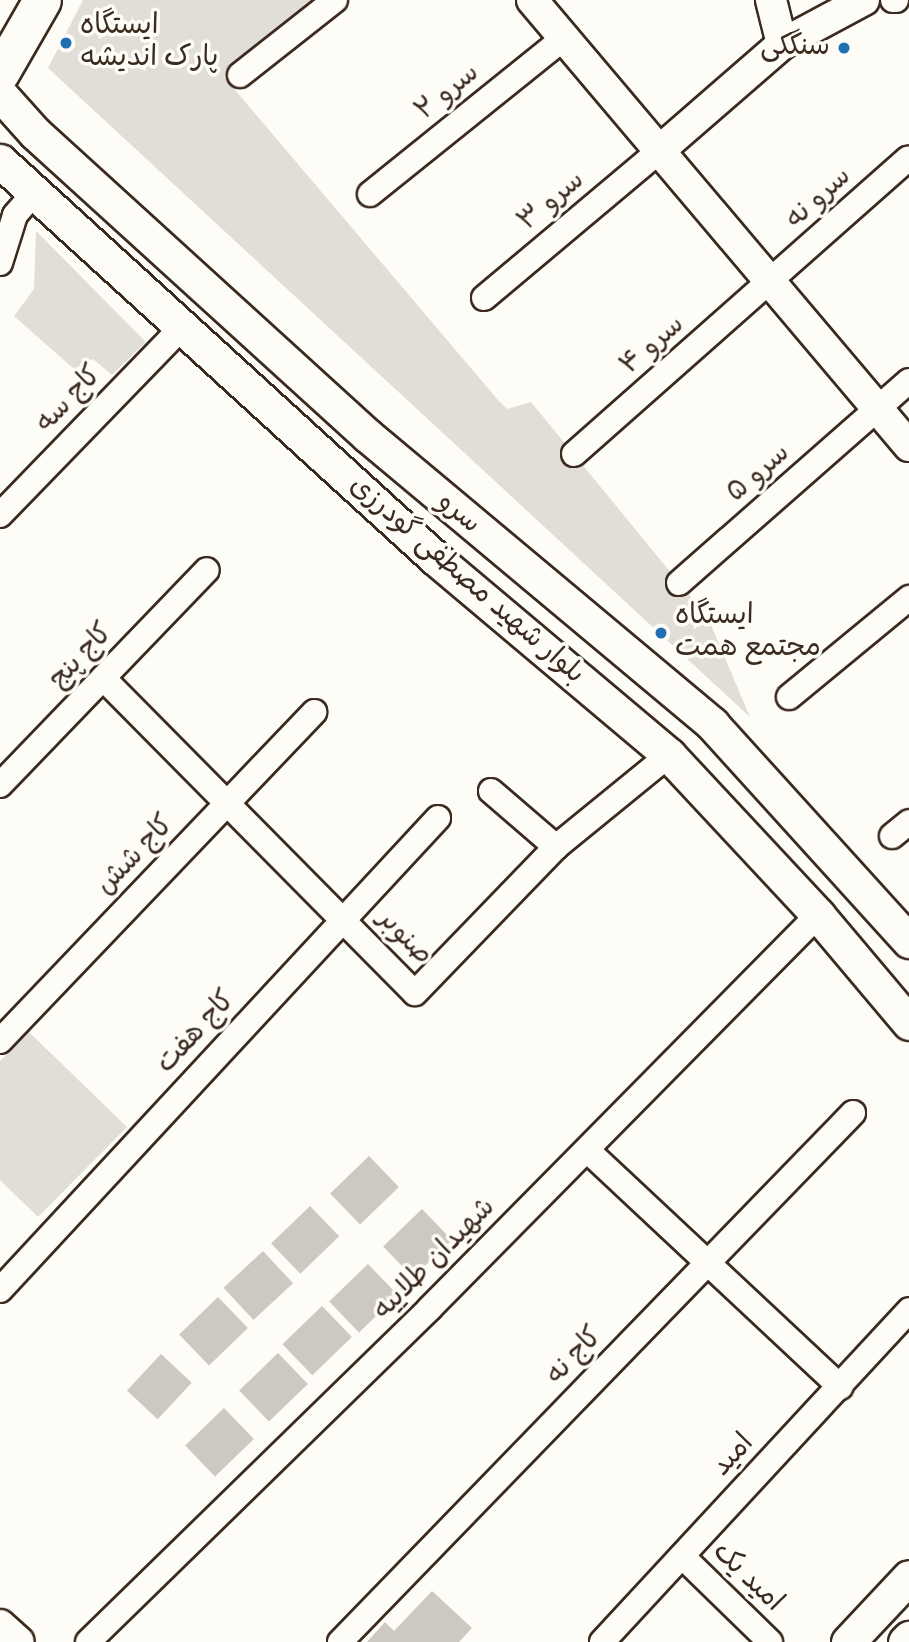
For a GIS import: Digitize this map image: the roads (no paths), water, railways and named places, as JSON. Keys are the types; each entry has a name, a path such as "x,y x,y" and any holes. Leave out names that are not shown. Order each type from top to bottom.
{"main road":[{"path":"0,74 42,0"},
{"name":"سرو","path":"0,94 35,133 368,436 712,724 909,941"},
{"name":"بلوار شهید مصطفی گودرزی","path":"0,161 33,194 183,326 435,558 668,755 818,915 909,1023"},
{"path":"848,1642 909,1577"},
{"path":"905,1642 909,1637"}],"street":[{"path":"240,75 335,0"},
{"path":"531,0 909,446"},
{"path":"771,0 782,44"},
{"path":"659,151 782,44 864,0"},
{"name":"سرو ۲","path":"370,194 564,38"},
{"name":"سرو ۳","path":"484,298 659,151"},
{"name":"سرو نه","path":"771,282 908,159"},
{"path":"0,263 15,215 33,194"},
{"name":"سرو ۴","path":"573,454 771,282"},
{"name":"کاج سه","path":"0,515 183,326"},
{"name":"سرو ۵","path":"679,583 909,381"},
{"name":"کاج پنج","path":"0,785 207,570"},
{"path":"789,698 909,598"},
{"name":"صنوبر","path":"103,678 415,993 556,847 668,755"},
{"name":"کاج شش","path":"0,1041 314,712"},
{"path":"491,791 556,847"},
{"name":"کاج هفت","path":"0,1290 438,818"},
{"name":"شهیدان طلاییه","path":"88,1642 586,1150 818,915"},
{"name":"کاج نه","path":"340,1642 853,1113"},
{"path":"586,1150 709,1262 839,1387"},
{"name":"امید","path":"602,1642 909,1310"},
{"name":"امید یک","path":"682,1556 771,1642"},
{"path":"0,1625 19,1642"}],"place":[{"name":"ایستگاه پارک اندیشه","path":"66,43"},
{"name":"سنگکی","path":"844,48"},
{"name":"ایستگاه مجتمع همت","path":"661,633"}]}
